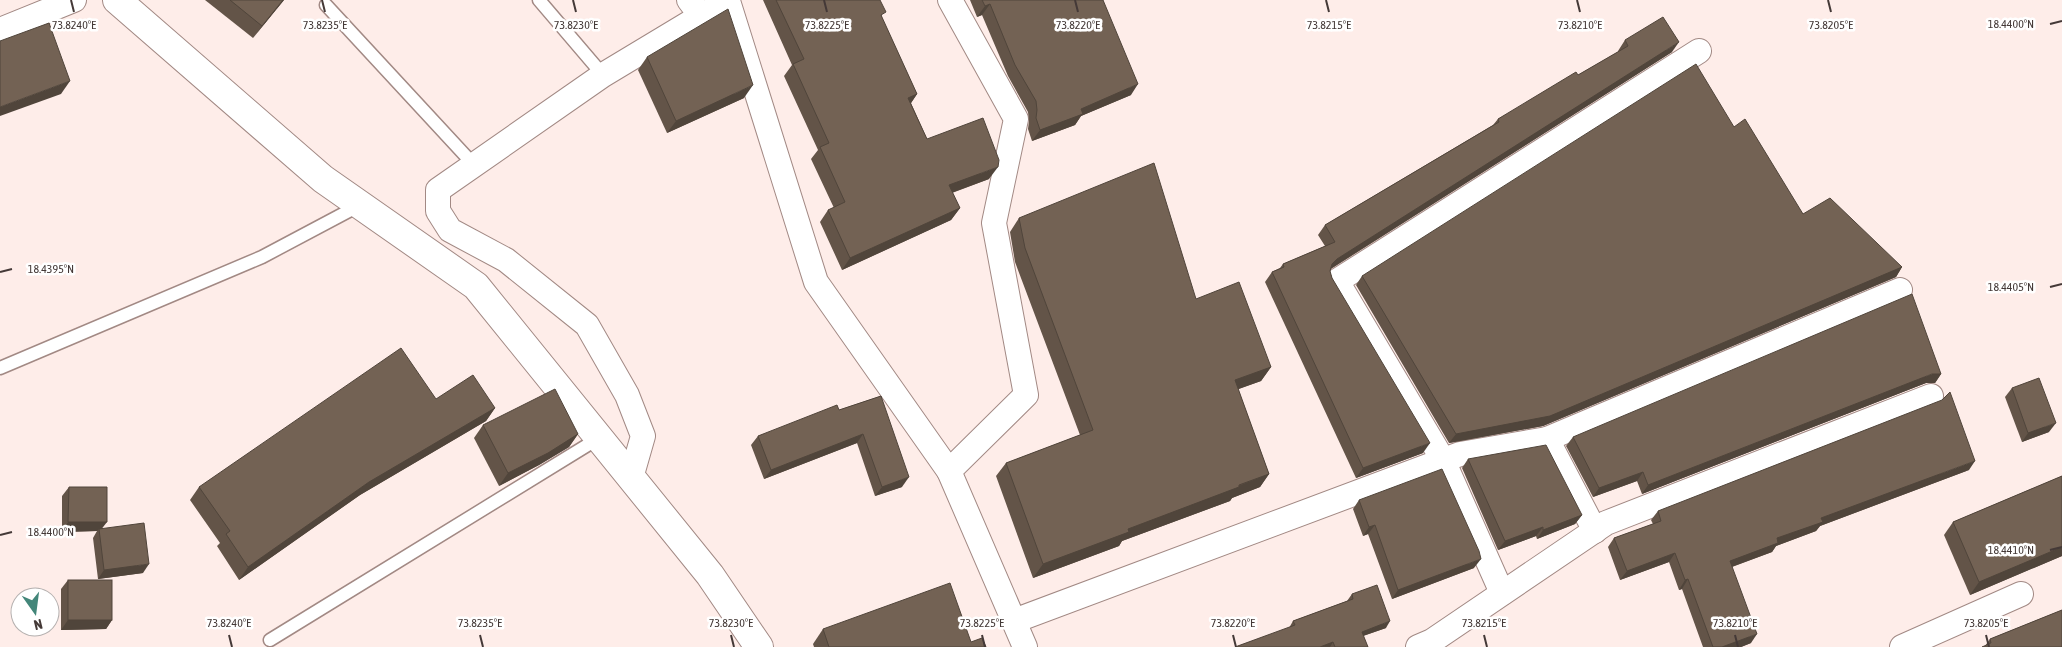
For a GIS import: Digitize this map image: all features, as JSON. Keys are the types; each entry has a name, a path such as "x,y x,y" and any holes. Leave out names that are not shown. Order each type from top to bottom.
{"street":[{"path":"0,30 74,0"},
{"path":"117,0 323,179 476,286 710,575 760,647"},
{"path":"631,478 642,436 627,395 587,326 506,260 450,230 438,211 438,190 475,166 695,8 729,0 816,282 948,471 1025,647"},
{"path":"948,471 1026,395 994,224 1016,119 950,0"},
{"path":"1502,593 1443,460 1337,281 1699,51"},
{"path":"1014,621 1460,454 1547,440 1900,290"},
{"path":"1418,647 1432,641 1606,523 1931,396"},
{"path":"1547,440 1595,531"},
{"path":"1902,647 2021,594"}],"lane":[{"path":"539,0 603,75"},
{"path":"326,5 475,166"},
{"path":"0,368 262,256 360,205"},
{"path":"270,640 599,438"}],"building":[{"path":"230,0 283,0 262,26"},
{"path":"776,0 880,0 886,12 881,15 917,94 908,98 927,139 983,118 999,160 998,167 949,185 960,208 850,258 828,210 845,202 820,147 829,143 793,64 804,59"},
{"path":"982,0 1103,0 1138,84 1081,109 1083,114 1040,130 1036,118 1036,101 1015,65 990,4 985,6"},
{"path":"728,9 753,85 676,121 647,57"},
{"path":"1663,17 1679,42 1337,259 1332,264 1330,271 1332,278 1430,443 1363,468 1272,272 1284,267 1283,264 1335,242 1325,225 1499,122 1498,119 1576,72 1578,75 1628,46 1625,40"},
{"path":"49,23 70,81 0,107 0,41"},
{"path":"1696,64 1734,127 1745,119 1803,214 1830,198 1902,267 1550,416 1456,434 1362,276"},
{"path":"1154,163 1196,299 1239,282 1271,367 1235,380 1269,474 1128,529 1129,532 1043,564 1006,463 1093,430 1025,248 1019,218"},
{"path":"1912,294 1941,374 1932,374 1648,485 1643,472 1599,488 1573,437"},
{"path":"401,348 436,399 473,375 495,408 369,482 248,567 226,534 230,531 199,487"},
{"path":"2039,378 2056,423 2028,433 2012,388"},
{"path":"555,389 578,434 548,453 508,473 483,425"},
{"path":"1950,392 1975,461 1821,518 1823,522 1777,538 1778,543 1730,561 1757,634 1722,647 1713,647 1688,579 1685,580 1675,553 1627,571 1614,538 1661,521 1658,511 1942,400"},
{"path":"881,396 909,477 882,487 863,434 771,470 758,436 837,405 839,410"},
{"path":"1546,445 1582,515 1543,530 1543,527 1505,541 1468,459"},
{"path":"1442,469 1481,559 1398,590 1375,525 1369,527 1359,500"},
{"path":"2062,476 2062,547 1979,582 1953,522"},
{"path":"69,487 107,487 107,522 68,522"},
{"path":"144,523 149,564 104,570 99,529"},
{"path":"68,580 112,580 112,620 68,620"},
{"path":"950,583 971,642 982,638 986,647 829,647 823,629"},
{"path":"1377,585 1390,621 1362,632 1368,647 1335,647 1333,642 1320,647 1235,647 1295,625 1293,621 1353,599 1352,594"},
{"path":"2062,610 2062,647 1982,647 1991,643 1990,639"}]}
